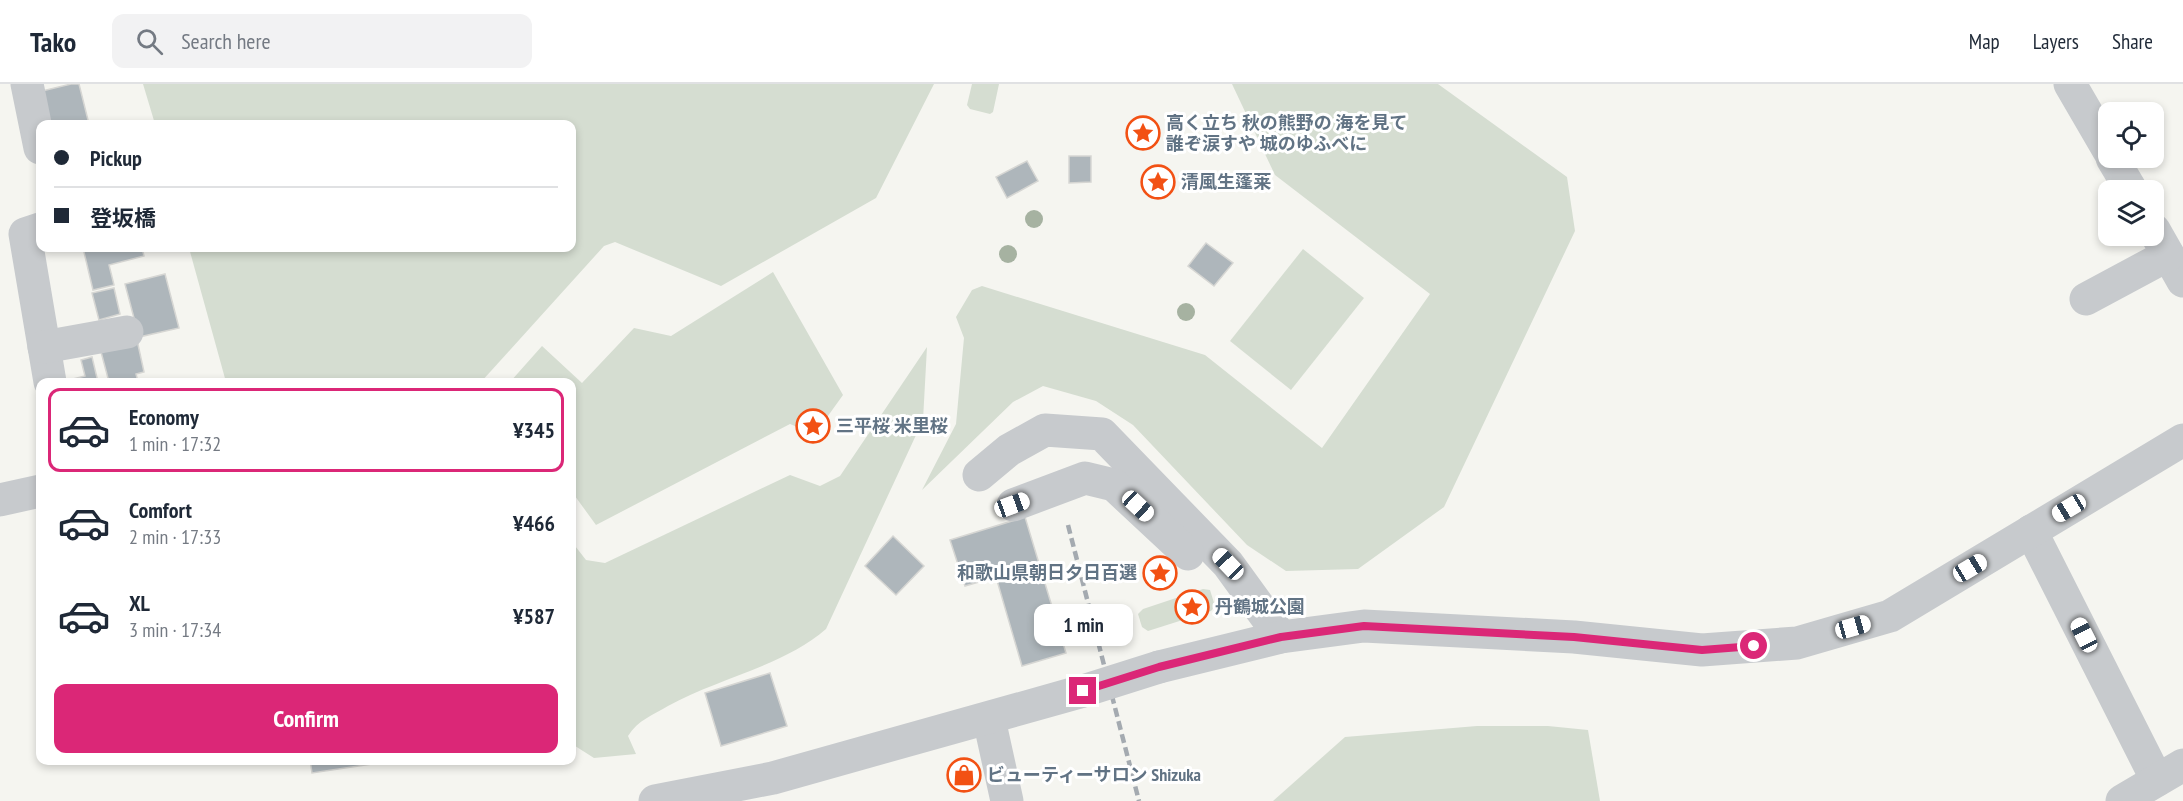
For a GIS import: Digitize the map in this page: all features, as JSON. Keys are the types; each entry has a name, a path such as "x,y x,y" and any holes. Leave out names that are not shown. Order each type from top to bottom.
{"street":[{"path":"27,84 36,128"},
{"path":"2070,84 2098,133"},
{"path":"36,230 24,234 49,378"},
{"path":"2086,299 2168,255"},
{"path":"44,347 127,332"},
{"path":"979,475 1009,450 1046,430 1102,434 1228,564 1281,637"},
{"path":"655,801 773,778 1083,691 1159,667 1281,637 1364,626 1574,637 1702,650 1797,643 1890,616 2183,440"},
{"path":"1012,505 1085,478 1114,485 1199,564 1228,564"},
{"path":"0,500 36,492"},
{"path":"2031,531 2170,773 2122,801"},
{"path":"989,718 1007,801"}],"shaded area":[{"path":"143,84 934,84 876,198 721,286 615,242 604,246 485,378 225,378 190,252 576,252 576,120 154,120"},
{"path":"972,84 999,84 993,112 990,114 970,109 967,105"},
{"path":"1232,84 1438,84 1567,177 1575,231 1444,507 1358,569 1286,571 1247,545 1133,425 1096,401 1043,386 1013,402 922,490 956,424 964,338 956,317 972,290 982,286 1205,355 1322,448 1430,294 1275,175"},
{"path":"1303,249 1364,298 1291,390 1230,341"},
{"path":"773,272 843,395 815,434 790,424 596,525 576,498 576,378 514,378 542,346 582,383 634,328 671,336"},
{"path":"927,347 923,420 826,629 791,653 687,696 646,718 628,736 636,754 594,758 576,747 576,547 586,560 605,563 790,475 820,486 840,476"},
{"path":"1203,589 1210,590 1215,606 1211,611 1148,631 1142,627 1138,614 1143,609"},
{"path":"1477,726 1548,726 1588,730 1600,801 1273,801 1345,737"}],"building":[{"path":"79,84 88,120 49,120 42,91"},
{"path":"1069,156 1091,156 1091,182 1069,183"},
{"path":"1027,161 1038,181 1007,198 996,177"},
{"path":"1206,243 1233,263 1214,286 1188,266"},
{"path":"84,252 143,252 144,256 109,265 114,285 93,290"},
{"path":"165,274 179,328 139,337 125,284"},
{"path":"114,288 120,314 99,320 92,293"},
{"path":"137,340 144,372 136,374 137,378 108,378 100,348"},
{"path":"92,357 97,378 77,378 85,376 81,360"},
{"path":"1025,517 1066,653 1022,666 996,577 965,586 950,540"},
{"path":"893,536 924,566 896,595 865,566"},
{"path":"770,673 787,726 721,746 705,693"},
{"path":"311,765 365,765 312,773"}],"railway":[{"path":"1068,525 1139,801"}],"place":[{"name":"高く立ち 秋の熊野の 海を見て 誰ぞ涙すや 城のゆふべに","path":"1143,133"},
{"name":"清風生蓬莱","path":"1158,182"},
{"name":"三平桜 米里桜","path":"813,426"},
{"name":"和歌山県朝日夕日百選","path":"1160,573"},
{"name":"丹鶴城公園","path":"1192,607"},
{"name":"ビューティーサロン Shizuka","path":"964,775"}],"route":[{"path":"1083,691 1159,667 1281,637 1364,626 1574,637 1702,650 1754,646"}]}
